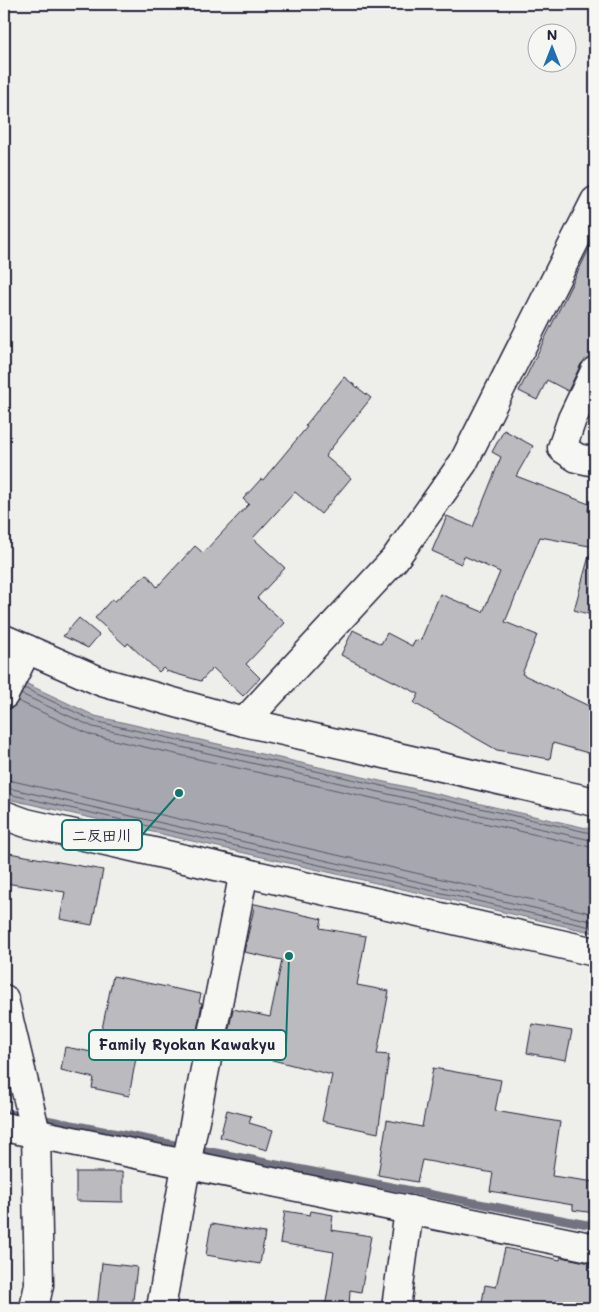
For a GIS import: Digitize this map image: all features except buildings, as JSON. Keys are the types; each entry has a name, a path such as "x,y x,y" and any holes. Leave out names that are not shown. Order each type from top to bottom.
{"street":[{"path":"244,722 394,560 463,463 595,200"},
{"path":"595,371 572,420 562,448 577,458 595,462"},
{"path":"4,695 15,644 102,682 244,722 595,802"},
{"path":"4,815 26,823 595,952"},
{"path":"161,1308 188,1153 244,872"},
{"path":"4,999 33,1120 39,1285 34,1308"},
{"path":"4,1127 33,1120 188,1153 409,1210 595,1248"},
{"path":"396,1308 409,1210"}],"water":[{"path":"4,673 95,716 595,830 595,933 8,799 4,797"}],"waterway":[{"path":"4,1113 27,1116"},
{"path":"38,1118 595,1226"}],"place":[{"name":"二反田川","path":"179,793"},
{"name":"Family Ryokan Kawakyu","path":"289,956"}]}
